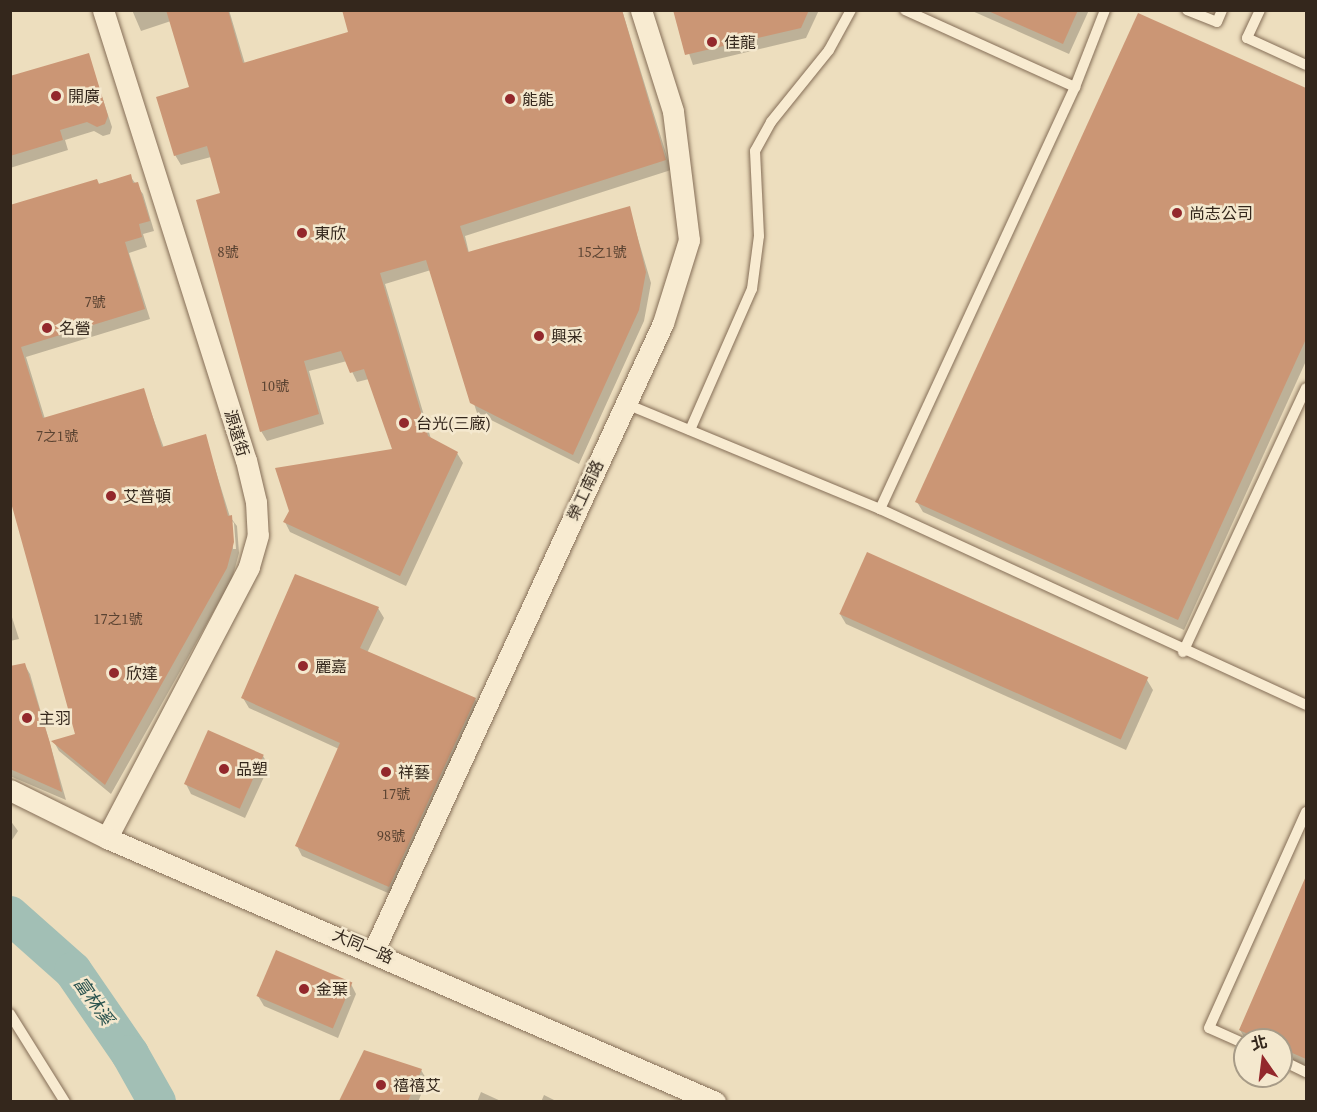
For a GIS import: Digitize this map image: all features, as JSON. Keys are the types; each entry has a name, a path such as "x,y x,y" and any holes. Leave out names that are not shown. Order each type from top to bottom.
{"street":[{"name":"源遠街","path":"104,10 246,460 256,502 258,535 249,567 107,838"},
{"name":"榮工南路","path":"374,950 624,403 663,323 689,240 673,111 641,10"},
{"name":"大同一路","path":"10,790 107,838 374,950 715,1101"}],"lane":[{"path":"690,430 752,289 759,236 755,151 771,122 829,50 851,10"},
{"path":"905,10 1075,87"},
{"path":"880,509 1075,87 1105,10"},
{"path":"1187,10 1217,22 1222,10"},
{"path":"1260,10 1247,38 1306,65"},
{"path":"1183,651 1306,388"},
{"path":"624,403 880,509 1183,651 1306,705"},
{"path":"1233,1039 1209,1028 1306,812"},
{"path":"10,1014 65,1101"}],"building":[{"path":"166,10 228,10 243,63 348,32 342,10 622,10 666,160 460,226 468,252 630,206 646,272 639,310 573,455 470,403 426,260 380,273 428,436 458,452 400,576 283,522 289,511 275,468 392,449 364,369 350,373 341,351 304,361 319,414 260,432 196,200 220,193 207,146 174,156 156,97 189,87"},
{"name":"佳龍","path":"673,10 809,10 801,28 685,55"},
{"path":"986,10 1078,10 1063,44"},
{"name":"尚志公司","path":"1138,13 1306,88 1306,339 1178,620 915,502"},
{"name":"開廣","path":"89,53 108,116 105,124 97,127 87,122 60,130 63,140 10,156 10,76"},
{"path":"131,174 133,183 138,182 150,221 139,224 142,237 125,242 145,309 21,347 43,418 144,388 162,447 206,434 228,516 232,515 234,542 227,568 105,785 51,741 75,734 10,499 10,205 97,179 99,184"},
{"path":"867,552 1148,677 1121,739 839,614"},
{"name":"祥藝","path":"295,574 379,607 360,648 476,698 389,887 295,846 340,743 241,698"},
{"name":"主羽","path":"25,663 50,743 62,792 10,769 10,666"},
{"name":"品塑","path":"208,730 264,755 240,809 184,784"},
{"path":"1306,876 1306,1059 1293,1053 1293,1028 1240,1028"},
{"name":"金葉","path":"276,950 352,982 333,1028 256,996"},
{"name":"禧禧艾","path":"364,1050 422,1069 408,1101 339,1101"}],"waterway":[{"name":"富林溪","path":"10,915 73,971 130,1054 157,1102"}],"place":[{"name":"佳龍","path":"712,42"},
{"name":"開廣","path":"56,96"},
{"name":"能能","path":"510,99"},
{"name":"尚志公司","path":"1177,213"},
{"name":"東欣","path":"302,233"},
{"name":"名營","path":"47,328"},
{"name":"興采","path":"539,336"},
{"name":"台光(三廠)","path":"404,423"},
{"name":"艾普頓","path":"111,496"},
{"name":"麗嘉","path":"303,666"},
{"name":"欣達","path":"114,673"},
{"name":"主羽","path":"27,718"},
{"name":"品塑","path":"224,769"},
{"name":"祥藝","path":"386,772"},
{"name":"金葉","path":"304,989"},
{"name":"禧禧艾","path":"381,1085"}]}
